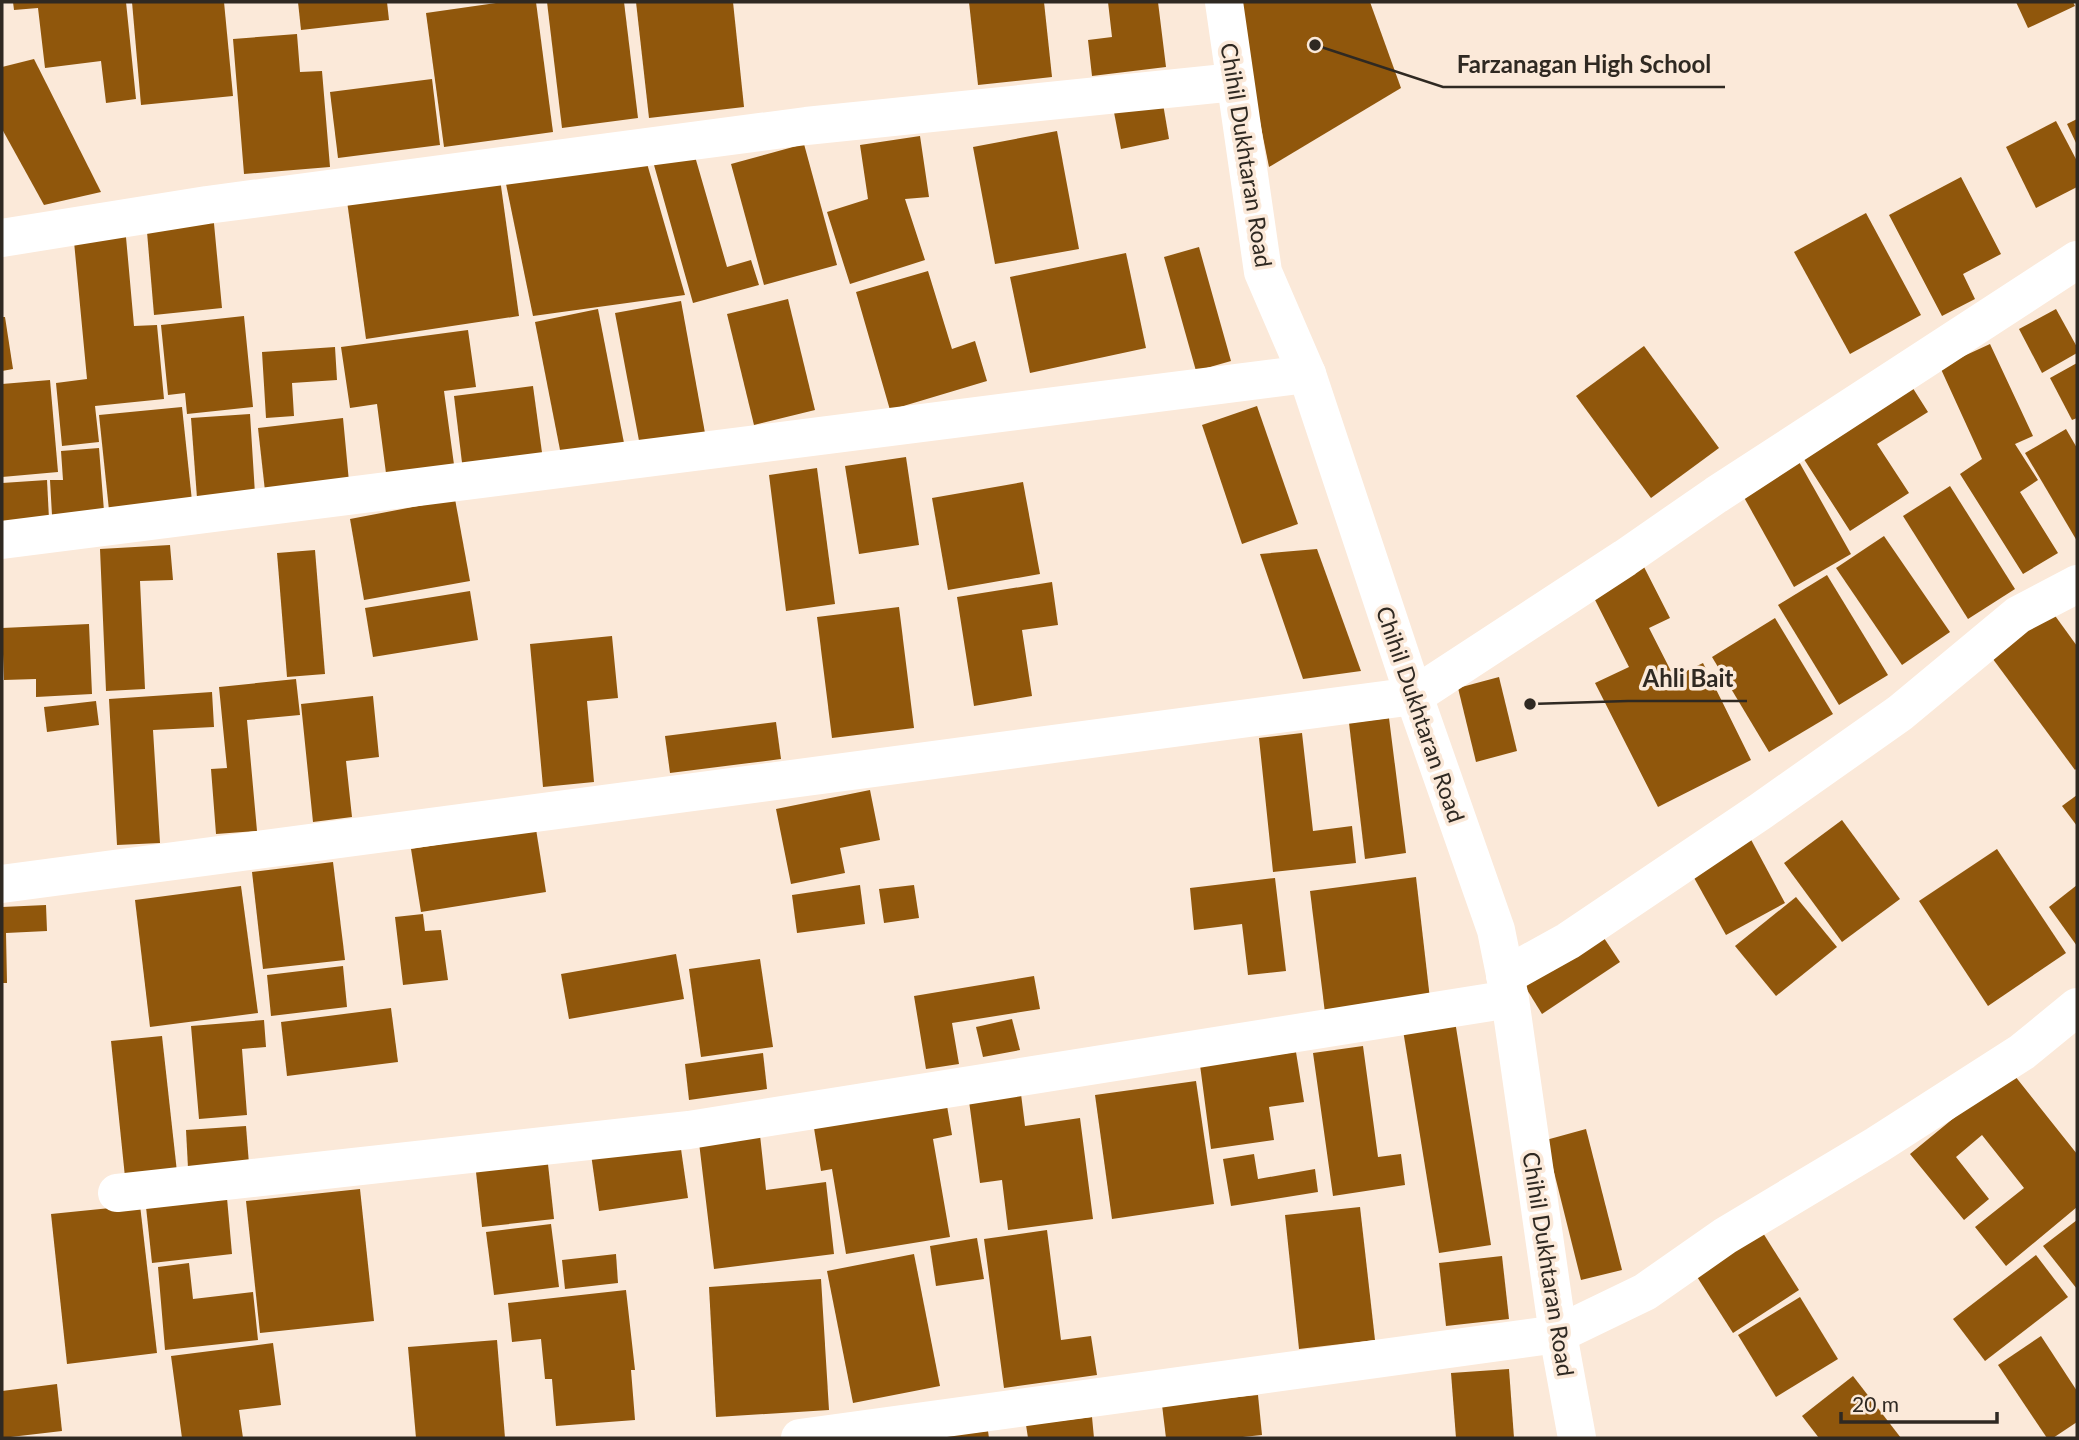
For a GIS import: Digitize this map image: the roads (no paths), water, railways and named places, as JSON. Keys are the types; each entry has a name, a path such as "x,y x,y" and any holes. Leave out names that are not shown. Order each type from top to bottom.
{"street":[{"name":"Chihil Dukhtaran Road","path":"1224,2 1264,272 1307,374 1414,696 1496,930 1558,1334 1577,1438"},
{"path":"2,238 207,205 806,126 1235,82"},
{"path":"2,884 1414,696 2077,260"},
{"path":"2,540 1307,374"},
{"path":"117,1193 690,1130 1507,988 1568,941 1900,713 2018,615 2077,584"},
{"path":"800,1438 1558,1334 1645,1292 1726,1236 1877,1145 2022,1052 2077,1007"}],"place":[{"name":"Farzanagan High School","path":"1315,45"},
{"name":"Ahli Bait","path":"1530,704"}]}
